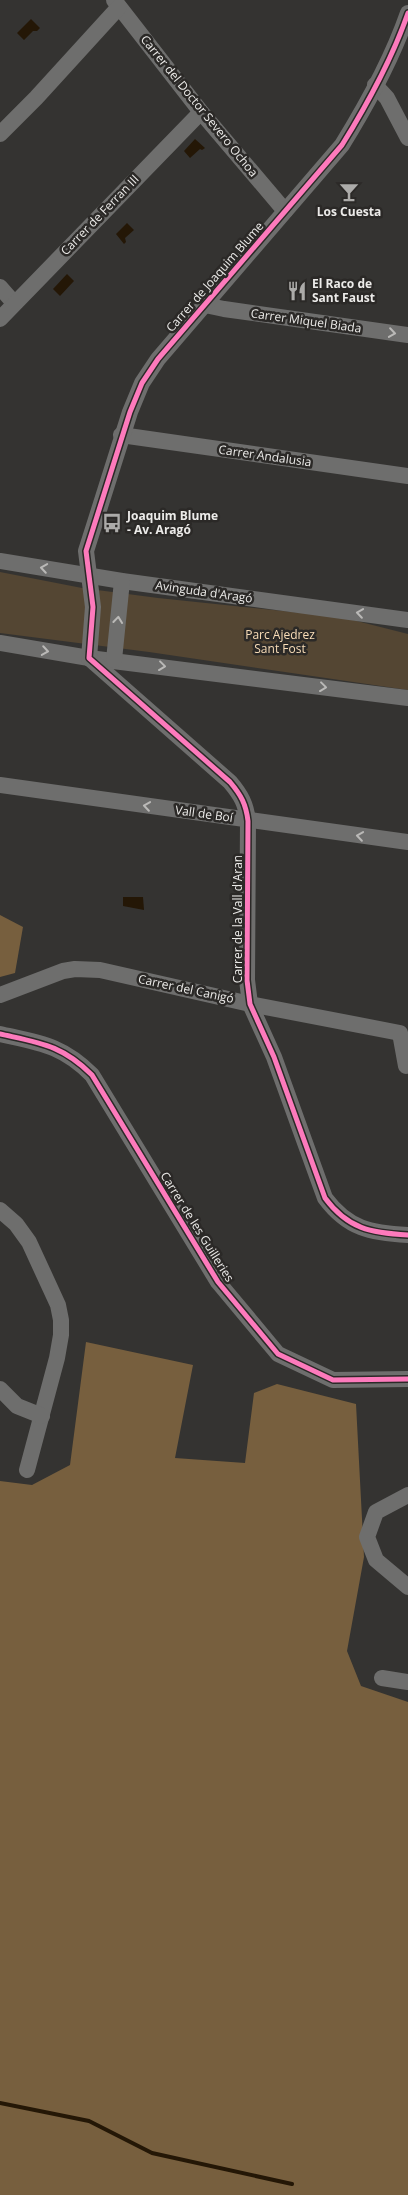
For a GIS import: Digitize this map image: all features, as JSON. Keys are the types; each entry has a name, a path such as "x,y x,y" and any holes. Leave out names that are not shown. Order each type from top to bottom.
{"street":[{"name":"Carrer del Doctor Severo Ochoa","path":"116,4 201,112 285,211"},
{"path":"0,134 36,98 116,4"},
{"name":"Carrer de Joaquim Blume","path":"89,658 93,607 86,551 122,435 142,384 158,359 316,177 342,144 396,44 408,13"},
{"path":"375,85 387,98 408,138"},
{"name":"Carrer de Ferran III","path":"0,319 201,112"},
{"path":"0,287 14,303"},
{"name":"Carrer Miquel Biada","path":"205,305 224,310 408,335"},
{"name":"Carrer Andalusia","path":"122,435 408,476"},
{"name":"Avinguda d'Aragó","path":"0,561 122,581 408,620"},
{"path":"122,581 114,660 131,695"},
{"path":"0,643 89,658 408,698"},
{"name":"Carrer de la Vall d'Aran","path":"89,658 230,782 243,801 248,820 247,980 250,1004 274,1057 325,1198 336,1212 363,1229 387,1234 408,1235"},
{"name":"Vall de Boí","path":"0,785 408,842"},
{"name":"Carrer del Canigó","path":"0,995 63,971 75,969 100,970 250,1004 400,1033 406,1066"},
{"name":"Carrer de les Guilleries","path":"0,1034 52,1046 79,1061 92,1075 218,1282 278,1354 333,1380 408,1379"},
{"path":"0,1210 16,1224 29,1242 58,1305 61,1320 62,1336 58,1358 27,1470"},
{"path":"0,1390 17,1406 42,1416"},
{"path":"408,1494 376,1512 367,1537 376,1560 408,1587"},
{"path":"382,1678 408,1682"}],"green space":[{"name":"Parc Ajedrez Sant Fost","path":"0,572 82,588 341,617 408,634 408,690 149,652 0,633"}],"shaded area":[{"path":"31,19 40,28 37,31 33,31 24,40 17,33"},
{"path":"195,139 205,148 200,149 190,158 184,151"},
{"path":"127,223 134,230 125,238 126,242 124,244 116,234"},
{"path":"67,274 74,281 60,296 53,289"},
{"path":"123,897 143,897 144,910 123,906"},
{"path":"0,915 23,927 15,973 0,977"},
{"path":"86,1342 193,1365 175,1458 245,1463 254,1393 277,1384 356,1404 364,1557 347,1651 361,1686 408,1702 408,2195 0,2195 0,1481 32,1485 70,1465"}],"waterway":[{"path":"0,2103 89,2121 152,2153 292,2184"}],"cycle path":[{"path":"408,13 395,47 379,80 342,145 158,359 142,383 130,412 86,551 93,607 89,658 230,782 240,796 246,810 248,821 247,980 250,1004 274,1057 325,1198 342,1217 352,1223 372,1231 408,1235"},
{"path":"0,1034 39,1043 60,1051 71,1057 92,1075 218,1282 278,1354 333,1380 408,1379"}],"place":[{"name":"Los Cuesta","path":"349,192"},
{"name":"El Raco de Sant Faust","path":"297,291"},
{"name":"Joaquim Blume - Av. Aragó","path":"112,523"}]}
